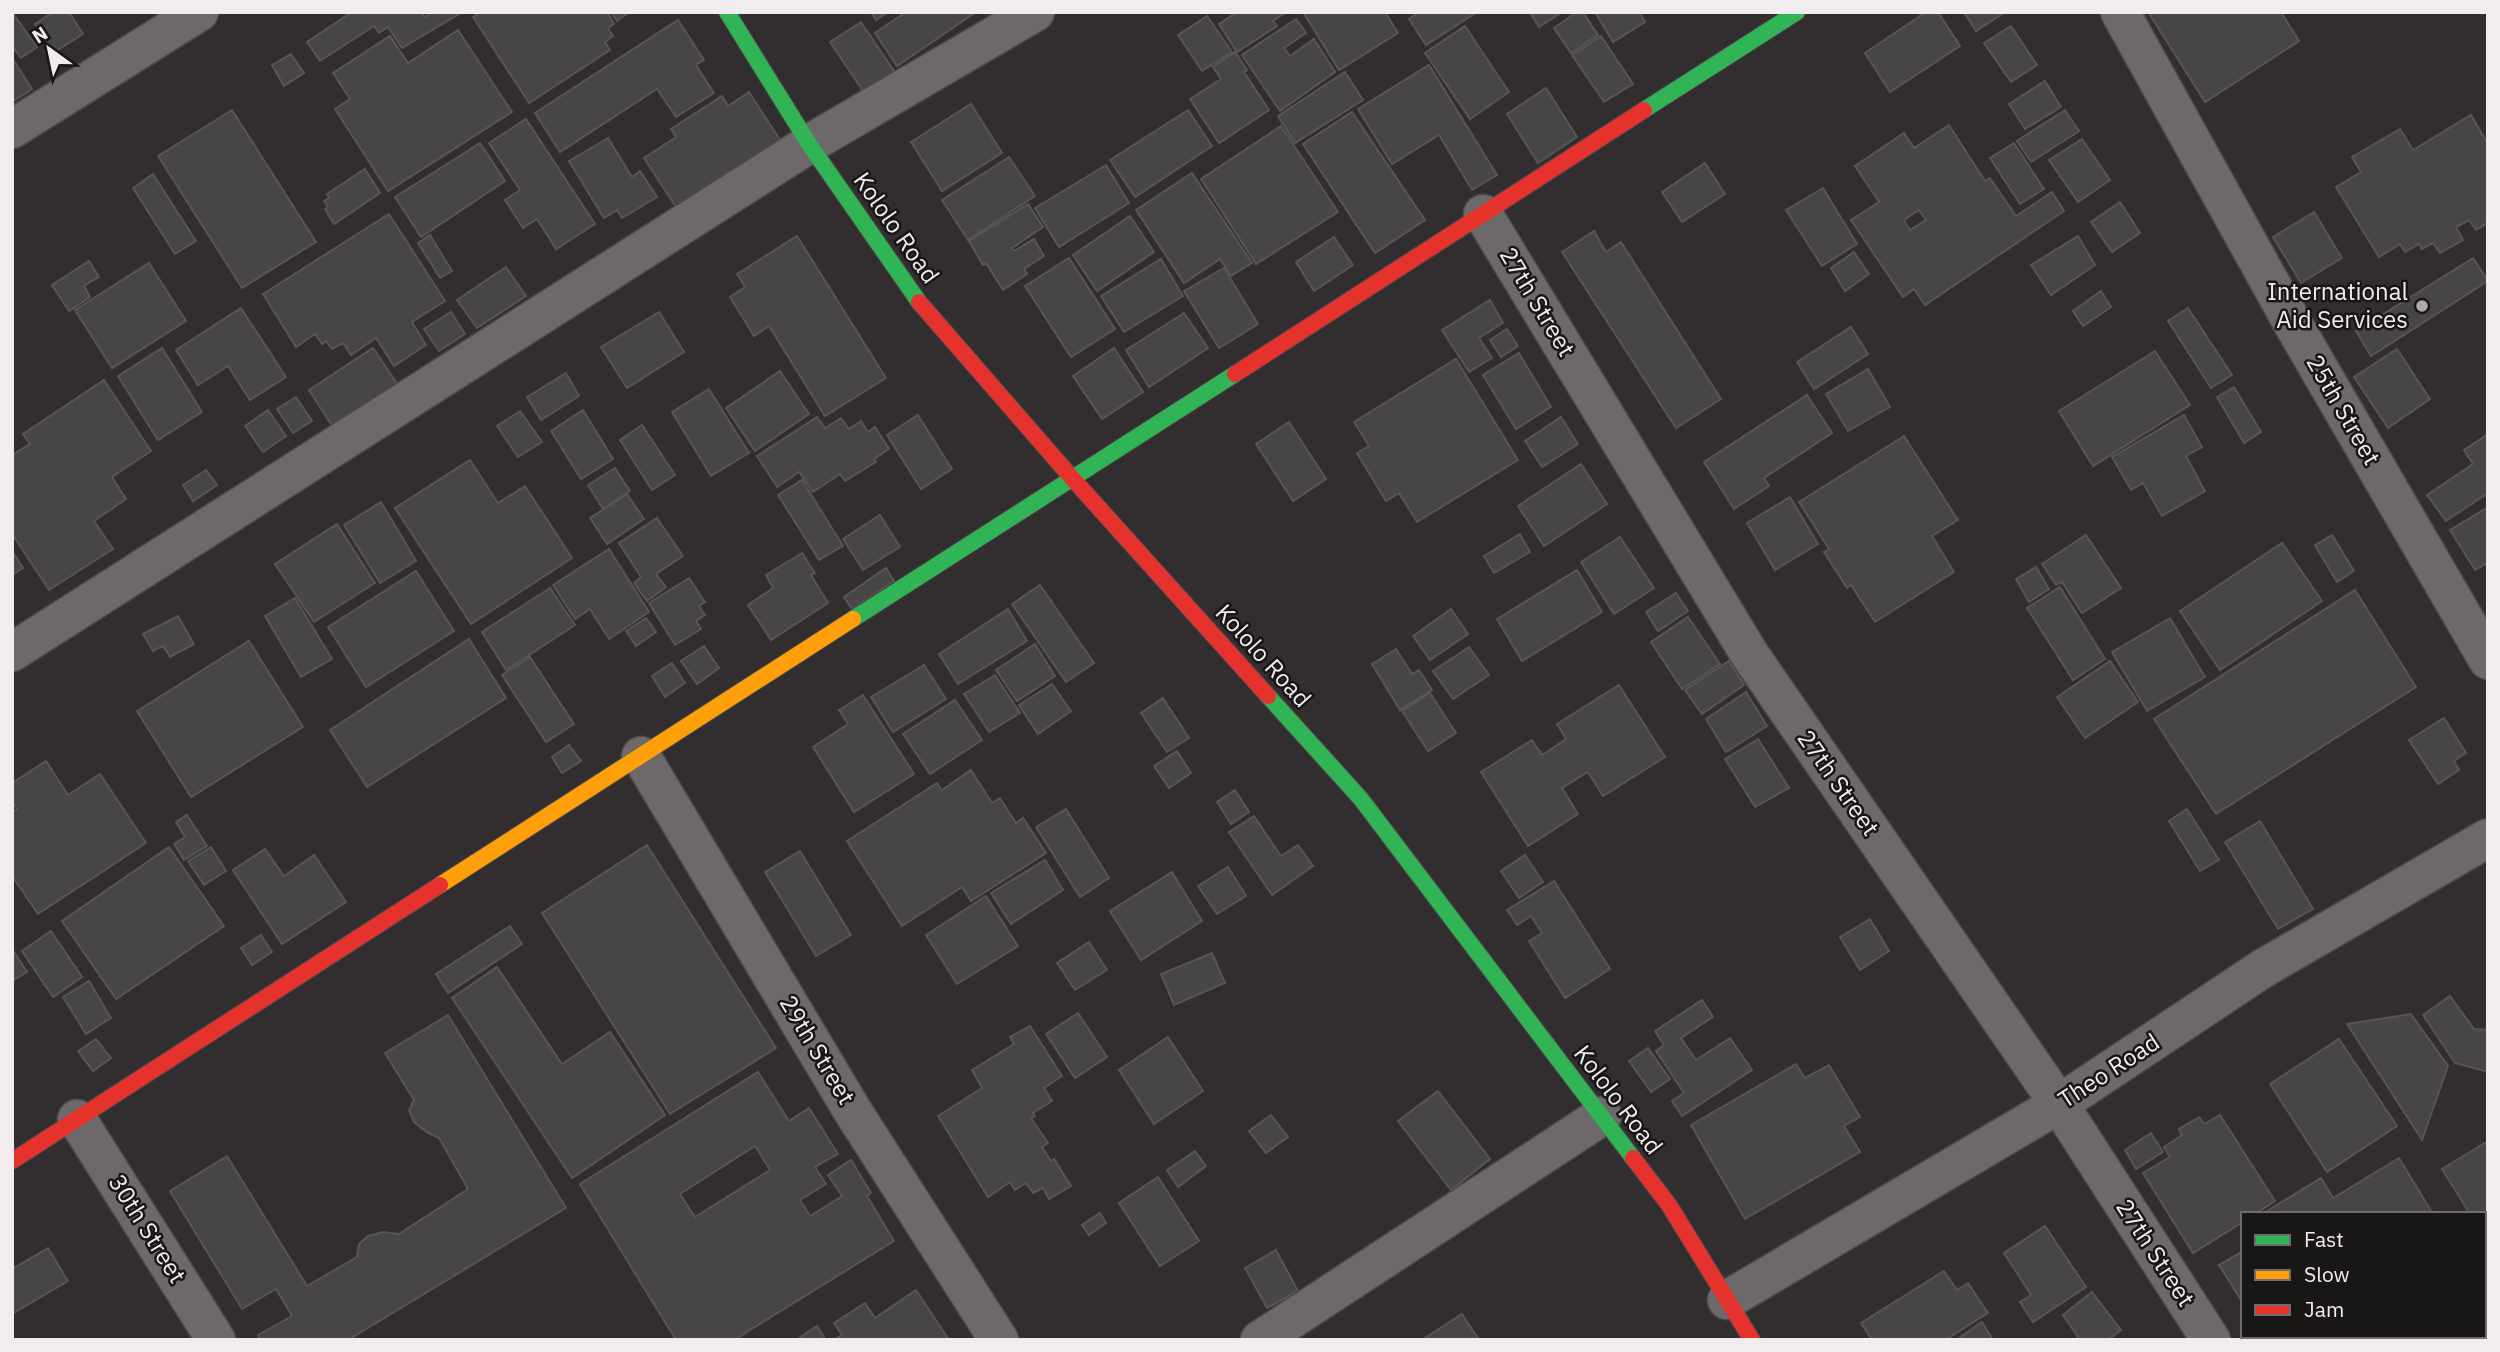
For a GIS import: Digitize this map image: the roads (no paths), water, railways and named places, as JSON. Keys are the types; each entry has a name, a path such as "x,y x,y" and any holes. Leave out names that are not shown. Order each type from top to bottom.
{"street":[{"path":"12,129 199,12"},
{"name":"Kololo Road","path":"727,12 809,144 917,299 1072,478 1361,799 1669,1205 1752,1340"},
{"path":"12,652 809,144 1035,12"},
{"path":"12,1161 1797,12"},
{"name":"25th Street","path":"2120,12 2300,336 2488,660"},
{"name":"27th Street","path":"1483,214 1750,655 2059,1104 2211,1340"},
{"name":"29th Street","path":"641,756 852,1110 999,1340"},
{"name":"Theo Road","path":"1727,1300 2059,1104 2262,969 2488,838"},
{"path":"1259,1340 1602,1116"},
{"name":"30th Street","path":"77,1119 216,1340"}],"place":[{"name":"International Aid Services","path":"2422,306"}]}
